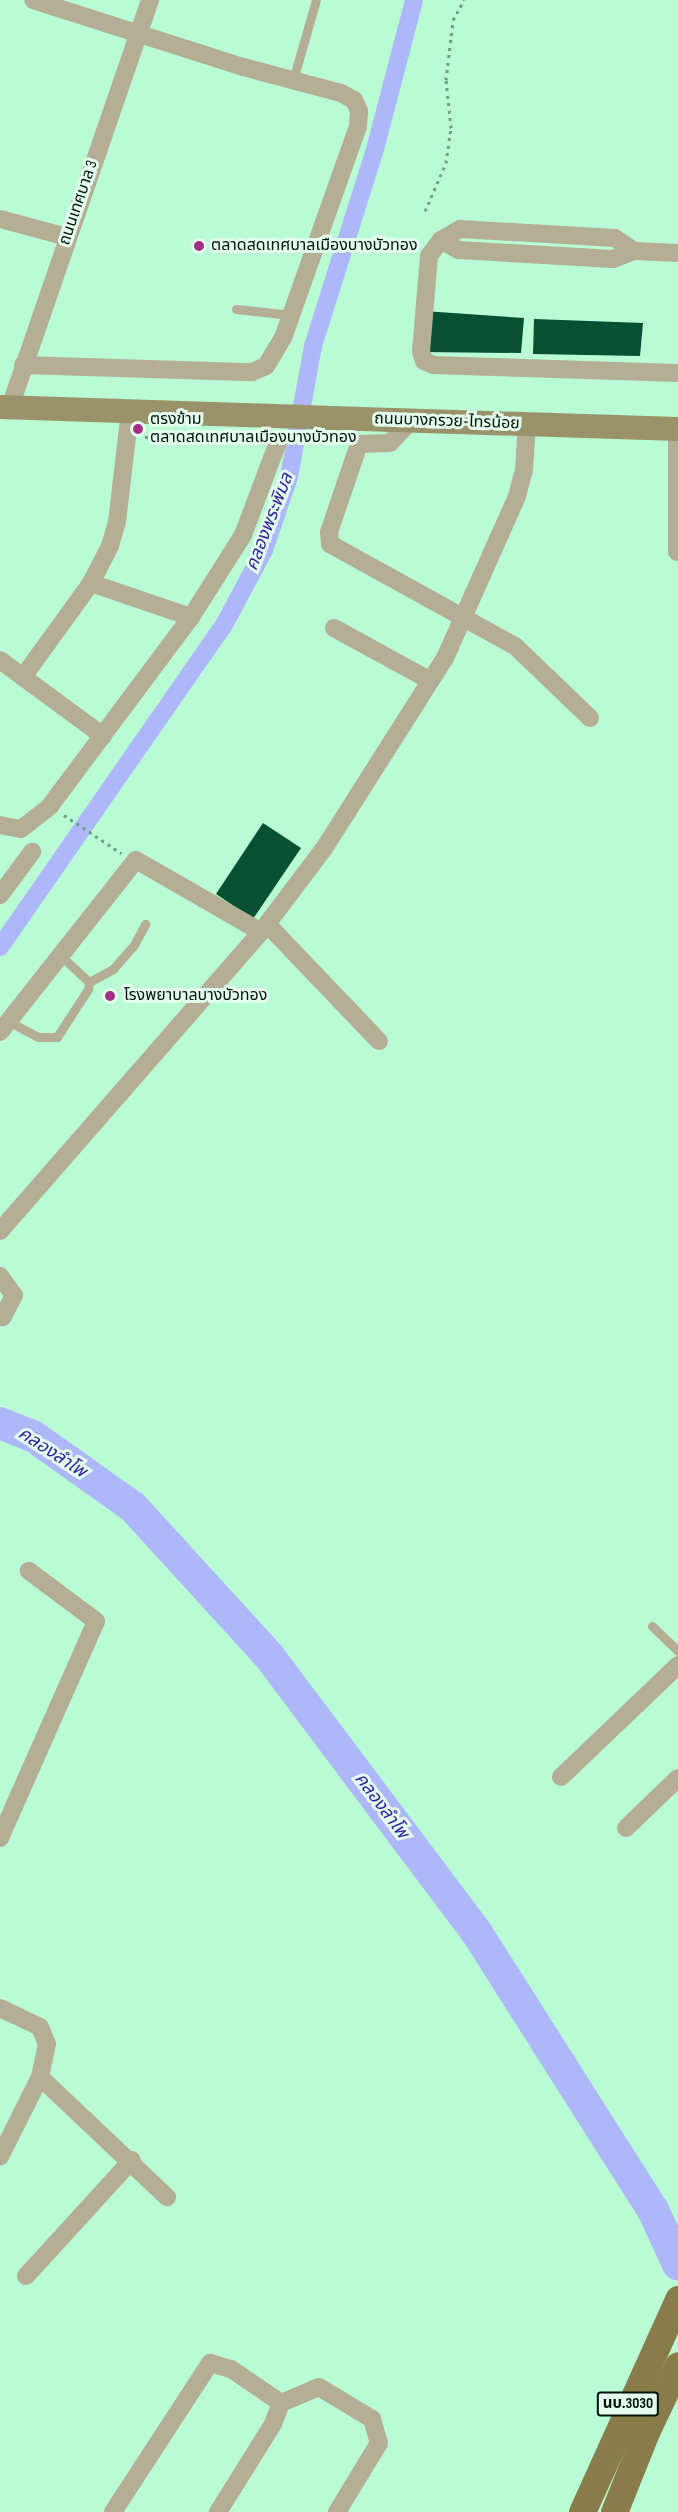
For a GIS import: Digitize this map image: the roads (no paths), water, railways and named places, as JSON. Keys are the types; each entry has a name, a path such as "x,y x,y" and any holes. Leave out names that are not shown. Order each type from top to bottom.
{"main road":[{"name":"ถนนบางกรวย-ไทรน้อย","path":"5,407 677,429"},
{"name":"นบ.3030","path":"582,2512 624,2411 678,2299"},
{"name":"นบ.3030","path":"614,2512 646,2432 678,2365"}],"street":[{"path":"23,365 252,372 266,366 274,354 291,315 358,126 359,111 354,100 341,93 33,0"},
{"name":"ถนนเทศบาล 3","path":"5,407 23,365 150,0"},
{"path":"0,219 67,237"},
{"path":"678,254 634,250 615,238 460,229 441,240 427,264 421,352 424,361 433,365 678,373"},
{"path":"531,254 532,233"},
{"path":"441,240 458,250 614,259 634,250"},
{"path":"24,677 91,583 110,546 117,522 130,411"},
{"path":"411,421 390,443 359,444 329,532 330,544 515,646 590,718"},
{"path":"0,1231 264,928 325,847 445,658 517,496 524,470 527,424"},
{"path":"677,429 677,552"},
{"path":"0,825 21,829 50,806 191,617 243,535 279,442"},
{"path":"91,583 191,617"},
{"path":"334,628 429,680"},
{"path":"0,660 103,736"},
{"path":"0,896 32,852"},
{"path":"4,1027 136,860 264,928 379,1041"},
{"path":"0,1276 14,1295 3,1317"},
{"path":"0,1838 96,1621 29,1571"},
{"path":"561,1777 678,1665"},
{"path":"626,1828 678,1778"},
{"path":"0,2008 40,2027 46,2034 40,2077 0,2157"},
{"path":"40,2077 132,2160 167,2197"},
{"path":"26,2276 132,2160"},
{"path":"113,2512 210,2364 231,2369 281,2403"},
{"path":"218,2512 273,2424 281,2403 319,2387 372,2419 379,2443 337,2512"}],"lane":[{"path":"293,80 316,0"},
{"path":"236,309 291,315"},
{"path":"89,982 112,969 134,945 145,924"},
{"path":"60,956 89,982"},
{"path":"4,1027 38,1037 57,1037 88,989 89,982"},
{"path":"652,1626 678,1651"}],"waterway":[{"name":"คลองพระพิมล","path":"0,947 224,625 264,550 289,477 313,346 374,153 414,0"},
{"name":"คลองลำโพ","path":"0,1423 33,1436 133,1507 269,1656 477,1933 653,2210 678,2264"}],"place":[{"name":"ตลาดสดเทศบาลเมืองบางบัวทอง","path":"199,246"},
{"name":"ตรงข้าม ตลาดสดเทศบาลเมืองบางบัวทอง","path":"138,429"},
{"name":"โรงพยาบาลบางบัวทอง","path":"110,996"}]}
